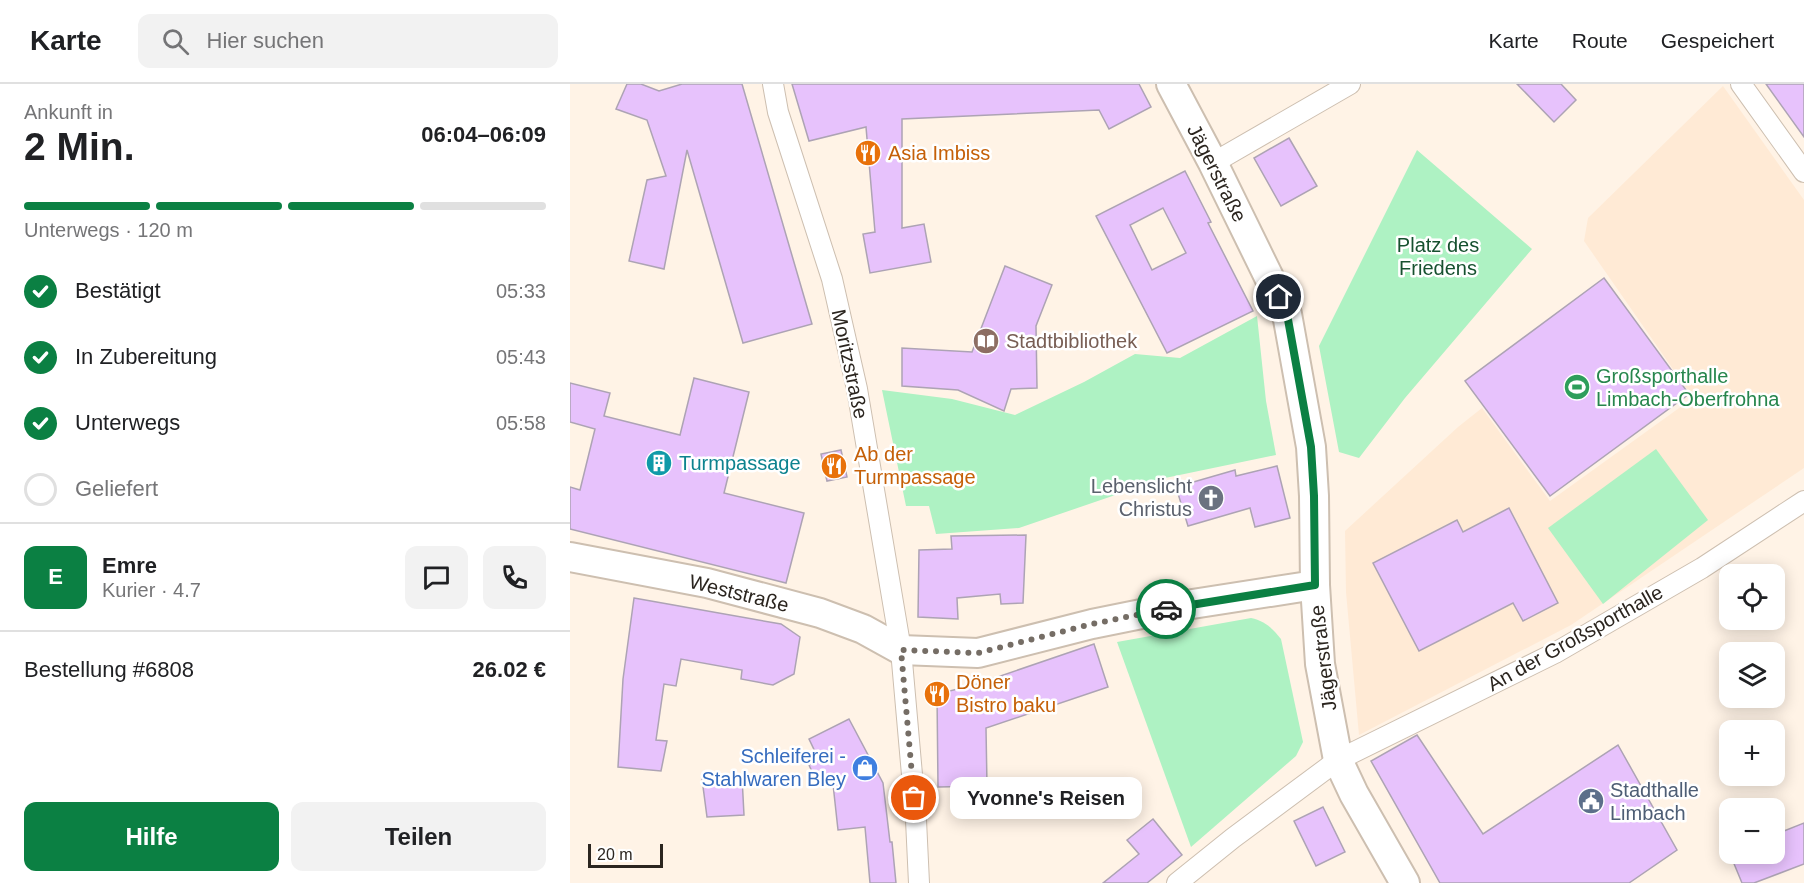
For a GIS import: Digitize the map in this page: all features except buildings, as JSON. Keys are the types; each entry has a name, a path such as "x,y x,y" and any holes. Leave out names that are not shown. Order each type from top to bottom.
{"main road":[{"name":"Jägerstraße","path":"1171,84 1213,163 1287,314 1311,447 1320,664 1338,760 1364,812 1405,883"},
{"name":"Weststraße","path":"570,557 707,583 820,613 863,629 901,650"},
{"path":"901,650 978,653 1092,624 1186,605 1315,585"}],"street":[{"name":"Moritzstraße","path":"773,84 778,112 832,279 857,389 901,650 916,820 919,883"},
{"path":"1213,163 1350,84"},
{"path":"1741,84 1804,172"},
{"name":"An der Großsporthalle","path":"1177,883 1338,760 1556,653 1702,568 1804,501"}],"shaded area":[{"path":"1723,86 1804,200 1804,468 1571,625 1359,735 1346,592 1345,531 1458,427 1482,408 1550,501 1693,398 1584,241 1588,218"}],"green space":[{"name":"Platz des Friedens","path":"1417,150 1532,249 1405,398 1359,458 1339,452 1319,346"},
{"path":"1257,316 1266,401 1276,455 1165,478 1019,528 936,534 929,506 906,506 882,390 952,399 1015,415 1084,382 1135,354 1180,358"},
{"path":"1656,449 1708,520 1603,604 1548,528"},
{"path":"1251,618 1268,626 1281,639 1303,742 1296,756 1191,847 1117,642"}],"way so far":[{"path":"914,798 901,650 978,653 1092,624 1166,609"}],"place":[{"name":"Asia Imbiss","path":"868,153"},
{"name":"Stadtbibliothek","path":"986,341"},
{"name":"Großsporthalle Limbach-Oberfrohna","path":"1577,387"},
{"name":"Turmpassage","path":"659,463"},
{"name":"Ab der Turmpassage","path":"834,466"},
{"name":"Lebenslicht Christus","path":"1211,498"},
{"name":"Döner Bistro baku","path":"937,694"},
{"name":"Schleiferei - Stahlwaren Bley","path":"865,768"},
{"name":"Yvonne's Reisen","path":"914,798"},
{"name":"Stadthalle Limbach","path":"1591,801"}],"route":[{"path":"1166,609 1315,585 1311,447 1287,314 1279,297"}]}
